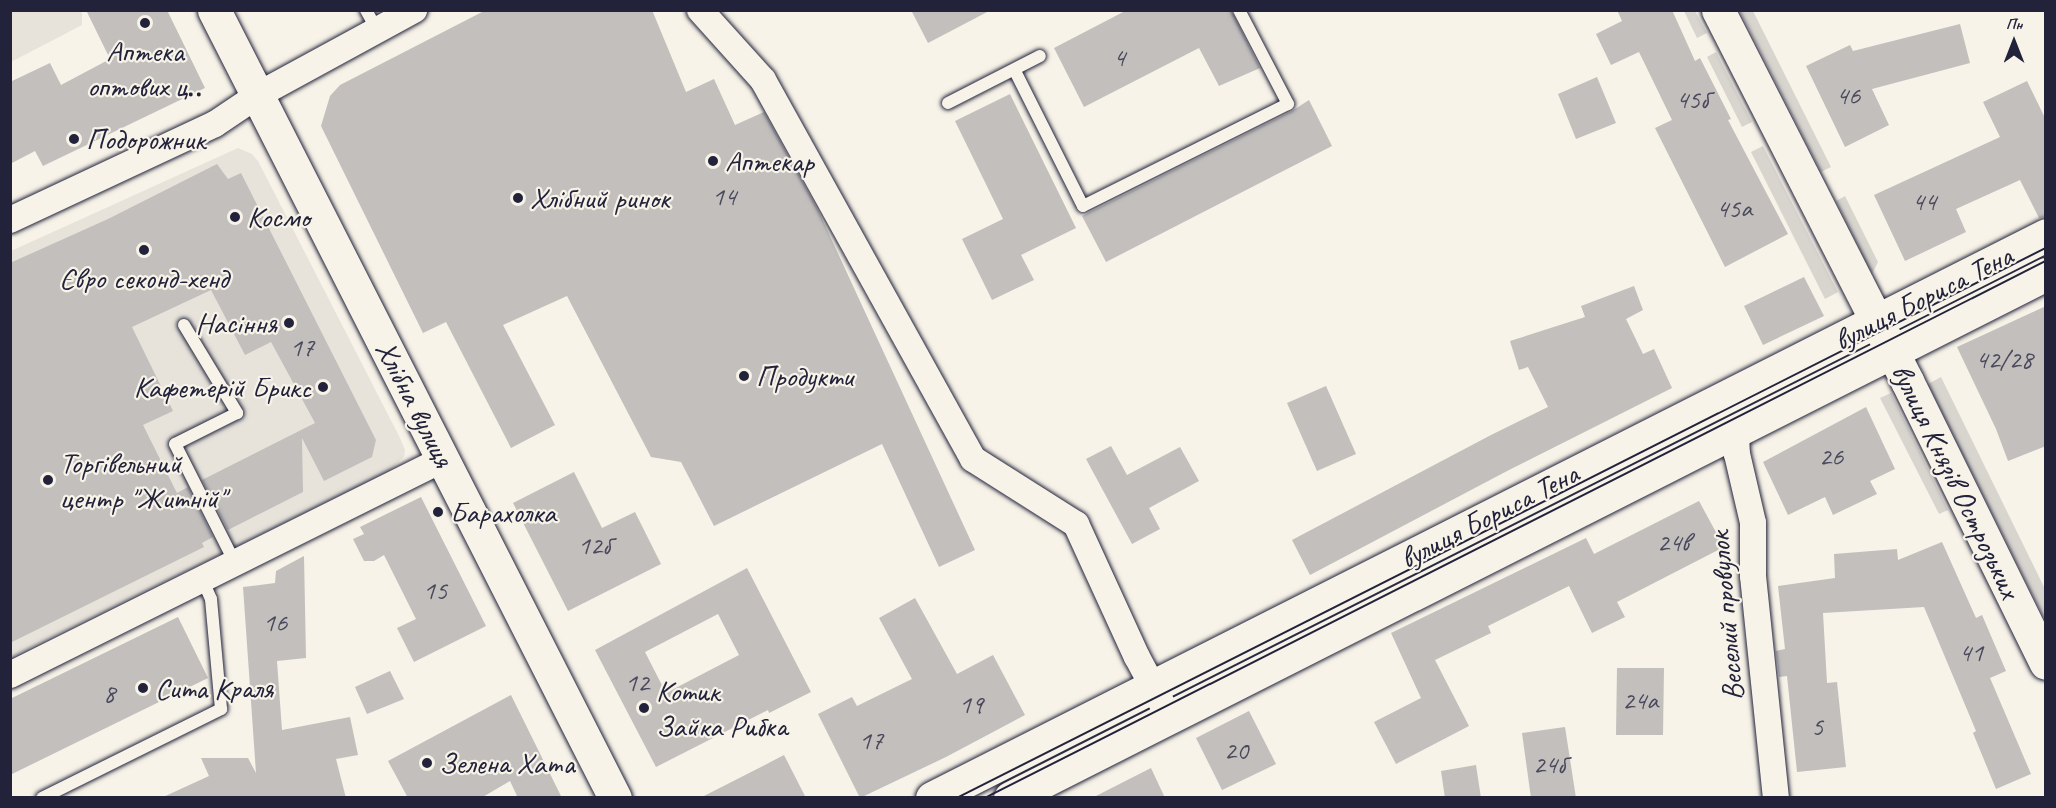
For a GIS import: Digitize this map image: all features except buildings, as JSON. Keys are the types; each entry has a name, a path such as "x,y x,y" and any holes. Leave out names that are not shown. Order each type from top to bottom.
{"street":[{"name":"Хлібна вулиця","path":"214,10 615,798"},
{"path":"10,220 215,124 372,20 414,10"},
{"path":"700,10 763,80 973,459 1076,525 1169,717"},
{"name":"вулиця Князів Острозьких","path":"1718,10 2046,663"},
{"name":"вулиця Бориса Тена","path":"932,798 2046,235"},
{"name":"вулиця Бориса Тена","path":"1010,798 2046,274"},
{"name":"Веселий провулок","path":"1736,431 1737,454 1753,523 1753,576 1776,798"},
{"path":"10,675 203,581 443,459"}],"lane":[{"path":"1015,71 1083,206 1288,104 1239,10"},
{"path":"948,103 1015,71 1040,56"},
{"path":"184,325 237,413 175,444 235,563"},
{"path":"42,798 221,709 211,599 203,581"}],"shaded area":[{"path":"11,10 82,11 82,25 11,62"},
{"path":"1684,11 1695,11 1707,33 1697,38"},
{"path":"1740,11 1753,11 1831,167 1821,172"},
{"path":"1716,52 1752,122 1742,127 1707,57"},
{"path":"1763,146 1838,292 1825,299 1751,152"},
{"path":"238,148 252,154 258,161 400,438 405,450 404,457 389,471 11,657 11,251"},
{"path":"1845,196 1878,262 1872,274 1836,201"},
{"path":"1941,377 2045,589 2045,620 1928,384"},
{"path":"1891,393 1948,510 1939,514 1880,398"}],"tram line":[{"path":"957,798 2046,248"},
{"path":"985,798 2046,261"}],"place":[{"name":"Аптека оптових ц‥","path":"145,23"},
{"name":"Подорожник","path":"74,139"},
{"name":"Аптекар","path":"713,161"},
{"name":"Хлібний ринок","path":"518,198"},
{"name":"Космо","path":"235,217"},
{"name":"Євро секонд-хенд","path":"144,250"},
{"name":"Насіння","path":"289,323"},
{"name":"Продукти","path":"744,376"},
{"name":"Кафетерій Брикс","path":"323,387"},
{"name":"Торгівельний центр \"Житній\"","path":"48,480"},
{"name":"Барахолка","path":"438,512"},
{"name":"Сита Краля","path":"143,688"},
{"name":"Котик Зайка Рибка","path":"644,708"},
{"name":"Зелена Хата","path":"427,763"}]}
